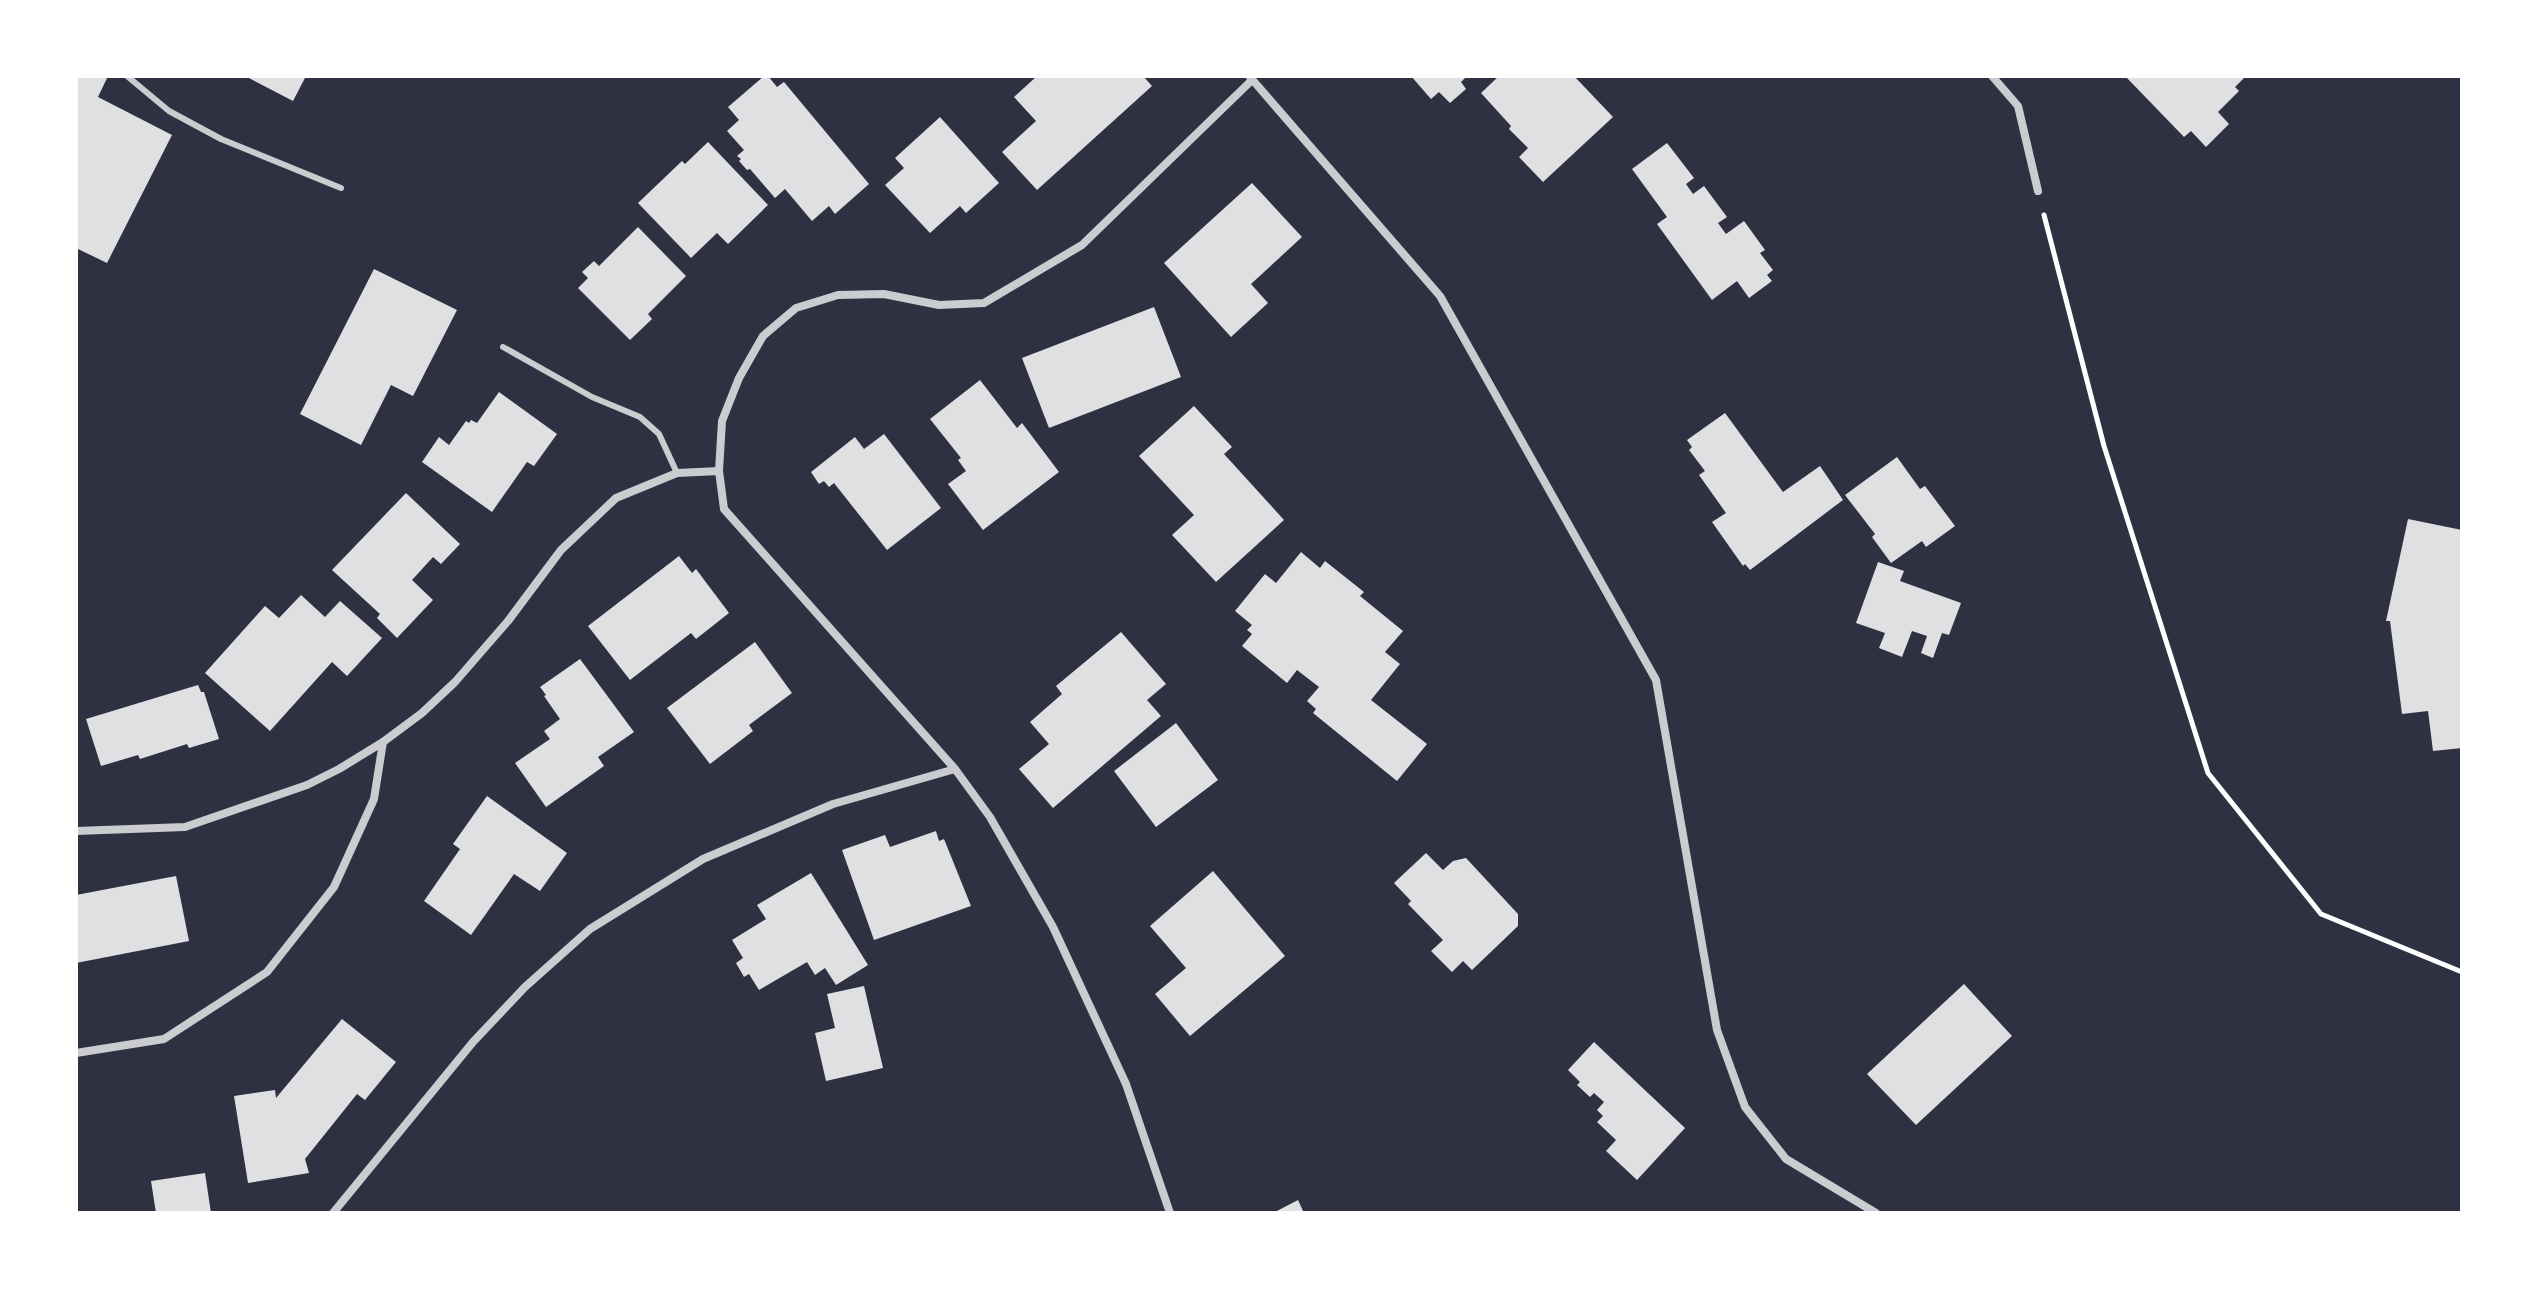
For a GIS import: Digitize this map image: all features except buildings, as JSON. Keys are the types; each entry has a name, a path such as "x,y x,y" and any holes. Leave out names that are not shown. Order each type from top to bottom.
{"street":[{"path":"1992,76 2018,106 2038,191"},
{"path":"1170,1213 1126,1084 1053,927 990,817 955,769 724,509 719,471 722,421 739,378 763,336 796,308 838,295 884,294 939,305 984,303 1082,245 1251,78 1440,296 1656,680 1717,1030 1745,1107 1786,1159 1876,1213"},
{"path":"76,831 185,827 307,785 383,742 422,713 455,682 508,621 561,550 616,498 677,473 719,471"},
{"path":"76,1053 164,1039 267,972 334,887 374,799 383,742"},
{"path":"333,1213 473,1042 525,987 590,929 703,859 833,804 955,769"}],"lane":[{"path":"127,76 169,111 221,139 341,188"},
{"path":"503,347 592,397 640,417 659,434 677,473"}],"path":[{"path":"2038,191 2104,446 2208,773 2321,914 2462,972"}]}
